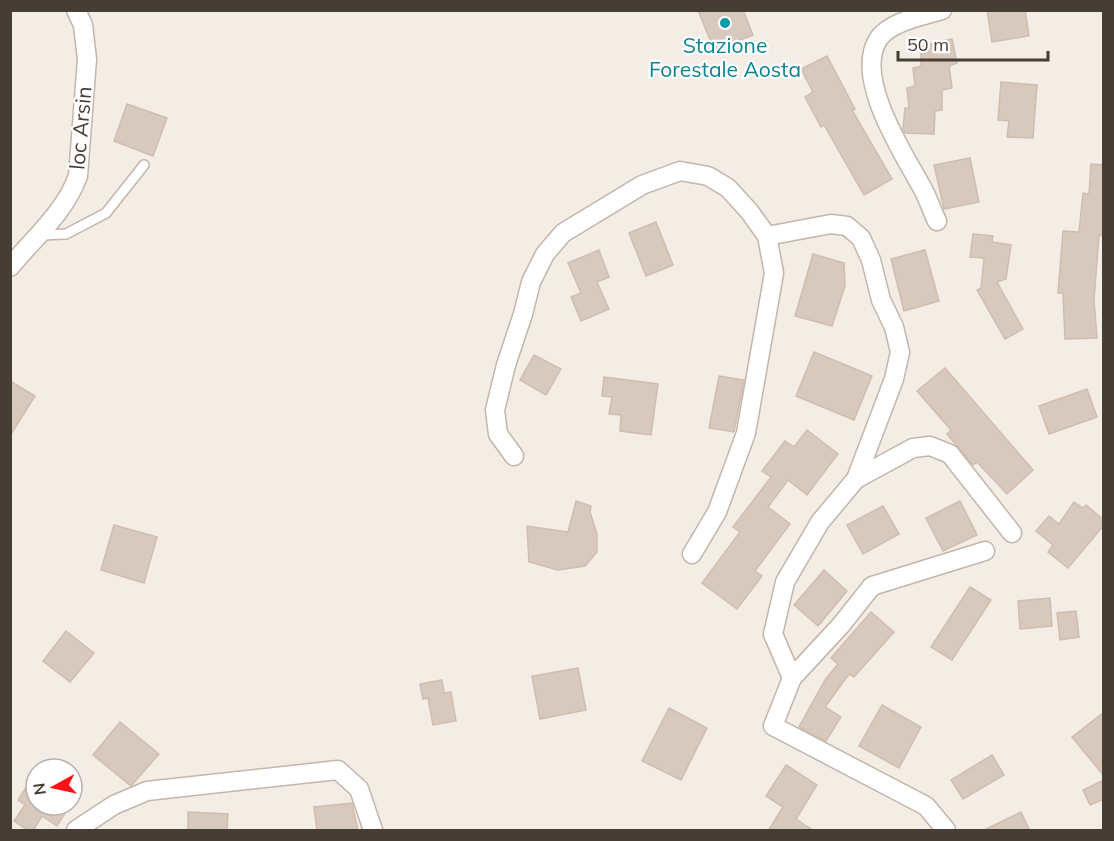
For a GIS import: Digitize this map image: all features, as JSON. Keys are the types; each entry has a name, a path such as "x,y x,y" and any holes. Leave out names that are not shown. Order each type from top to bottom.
{"street":[{"name":"loc Arsin","path":"10,267 60,211 73,190 78,176 87,59 83,25 76,10"},
{"path":"937,221 882,113 872,77 873,58 879,38 894,26 942,10"},
{"path":"514,456 498,434 495,410 531,282 545,254 562,233 642,185 680,171 708,176 728,188 767,236 774,273 746,433 717,512 692,554"},
{"path":"767,236 810,226 831,224 847,226 861,238 871,260 881,300 894,327 900,351 894,379 856,479 820,522 785,582 773,634 792,678"},
{"path":"856,479 913,448 930,446 950,454 1012,533"},
{"path":"946,831 926,806 773,726 792,678 841,625 872,586 985,551"},
{"path":"76,831 114,806 147,791 338,770 359,789 373,831"}],"lane":[{"path":"37,235 66,234 106,213 144,165"}],"building":[{"name":"Stazione Forestale Aosta","path":"698,10 743,10 753,35 714,50"},
{"path":"987,10 1025,10 1029,36 992,42"},
{"path":"952,39 957,63 949,66 952,88 942,90 942,110 935,111 934,134 905,133 903,129 905,108 909,108 907,88 915,86 913,68 921,66 921,46"},
{"path":"827,56 855,109 852,110 892,179 864,195 824,125 821,127 805,97 813,92 801,69"},
{"path":"1001,82 1037,85 1033,138 1007,137 1009,121 998,120"},
{"path":"127,104 167,118 153,156 114,141"},
{"path":"970,158 979,202 944,209 934,165"},
{"path":"1091,164 1104,165 1104,236 1099,235 1094,300 1097,338 1065,339 1063,293 1058,293 1063,231 1079,232 1083,193 1089,194"},
{"path":"656,222 673,265 646,276 629,233"},
{"path":"973,234 993,236 992,242 1011,245 1006,279 997,282 1023,329 1005,339 977,290 981,288 984,258 970,257"},
{"path":"599,250 609,277 597,282 609,309 581,321 571,297 581,293 568,263"},
{"path":"925,250 939,301 904,311 891,259"},
{"path":"813,254 844,263 845,286 832,326 795,316"},
{"path":"814,352 872,376 854,420 796,396"},
{"path":"534,355 561,369 546,395 520,380"},
{"path":"945,368 1033,470 1007,494 977,462 973,465 947,434 951,430 917,391"},
{"path":"719,376 744,380 734,432 709,428"},
{"path":"604,377 658,384 651,435 620,431 621,415 609,414 612,397 602,396"},
{"path":"10,381 35,396 10,436"},
{"path":"1087,389 1097,417 1049,434 1039,406"},
{"path":"807,430 838,454 807,495 788,480 768,507 790,524 755,571 762,576 737,609 702,583 740,532 733,527 771,477 762,471 785,441 794,447"},
{"path":"576,501 591,506 590,512 597,534 597,552 585,566 558,570 529,562 527,526 568,532"},
{"path":"960,501 977,535 943,551 926,518"},
{"path":"1074,502 1083,508 1086,505 1104,520 1104,525 1068,568 1048,552 1053,545 1036,531 1049,516 1059,524"},
{"path":"883,506 899,534 863,554 847,525"},
{"path":"114,525 157,537 144,583 101,570"},
{"path":"824,570 847,591 818,626 794,605"},
{"path":"970,587 991,600 952,660 931,647"},
{"path":"1050,598 1052,626 1020,629 1018,601"},
{"path":"1076,611 1079,637 1060,640 1057,613"},
{"path":"871,612 894,632 854,677 849,674 825,707 841,717 826,741 799,727 825,680 838,664 831,658"},
{"path":"66,631 94,653 70,682 43,661"},
{"path":"578,668 586,710 540,719 532,676"},
{"path":"442,680 444,693 451,692 456,721 433,725 428,698 423,699 420,684"},
{"path":"882,705 921,727 899,768 859,746"},
{"path":"669,708 707,728 681,780 642,761"},
{"path":"1104,712 1104,776 1072,737"},
{"path":"120,722 159,754 131,786 93,755"},
{"path":"992,755 1004,775 963,799 951,780"},
{"path":"786,765 817,785 796,819 814,831 768,831 783,807 766,796"},
{"path":"1104,780 1104,799 1090,805 1083,790"},
{"path":"24,791 24,804 18,800"},
{"path":"352,803 358,831 317,831 314,807"},
{"path":"24,806 24,817 41,817 33,831 29,831 14,821"},
{"path":"188,812 228,814 227,831 188,831"},
{"path":"1021,812 1030,831 982,831"},
{"path":"44,817 63,817 57,826"}],"place":[{"name":"Stazione Forestale Aosta","path":"725,23"}]}
